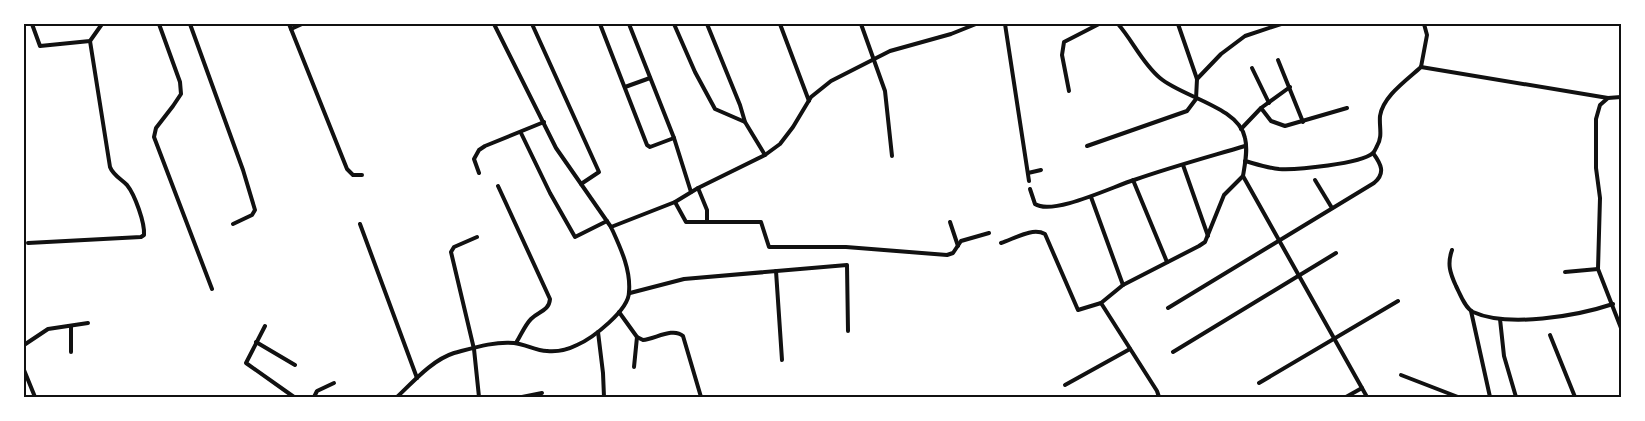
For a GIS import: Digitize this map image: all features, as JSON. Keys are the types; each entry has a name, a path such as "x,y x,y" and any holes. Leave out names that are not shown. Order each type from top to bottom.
{"street":[{"path":"32,24 40,46 90,41"},
{"path":"28,243 140,237 144,235 142,221 131,192 126,184 110,168 90,41 102,24"},
{"path":"159,24 180,82 181,94 159,123 154,137 212,289"},
{"path":"190,24 243,170 255,210 252,215 234,224"},
{"path":"302,24 290,26 348,169 352,176 362,175"},
{"path":"397,397 437,362 452,354 501,343 516,343 547,351 563,350 576,346 598,332 619,312 626,305 630,293 625,256 611,227 556,148 494,24"},
{"path":"532,24 599,172 581,184"},
{"path":"600,24 648,147 674,138"},
{"path":"629,24 674,138 691,192"},
{"path":"674,24 695,72 715,109 745,122"},
{"path":"707,24 745,122 765,155"},
{"path":"780,24 809,100"},
{"path":"861,24 887,97 892,156"},
{"path":"611,227 675,202 698,188 765,155 780,144 811,97 831,81 890,51 951,34 976,24"},
{"path":"1005,24 1029,181"},
{"path":"1069,91 1062,46 1067,40 1099,24"},
{"path":"1118,24 1144,62 1159,78 1229,115 1242,129 1245,138 1243,176 1367,397"},
{"path":"1087,146 1187,111 1196,99 1196,79 1178,24"},
{"path":"1196,79 1232,44 1267,26 1281,24"},
{"path":"1245,161 1279,169 1312,168 1360,158 1373,153 1381,133 1380,115 1387,101 1396,89 1422,67 1427,35 1424,24"},
{"path":"1278,60 1303,122"},
{"path":"1422,67 1608,98 1621,97"},
{"path":"1252,68 1269,103"},
{"path":"625,87 650,78"},
{"path":"1242,129 1261,108 1290,87"},
{"path":"1608,98 1600,105 1596,119 1596,168 1600,198 1598,269 1621,328"},
{"path":"1261,108 1271,121 1285,126 1347,108"},
{"path":"479,173 474,159 479,150 498,140 521,133 544,122"},
{"path":"521,133 550,193 575,237 607,221"},
{"path":"1030,189 1035,204 1041,207 1051,206 1091,197 1133,180 1245,146"},
{"path":"1168,308 1379,179 1382,165 1373,153"},
{"path":"1183,165 1208,236"},
{"path":"1028,173 1041,170"},
{"path":"1001,244 1033,231 1040,231 1045,234 1078,310 1101,303 1123,285 1199,246 1208,236 1224,195 1243,176"},
{"path":"1133,180 1167,262"},
{"path":"1315,180 1332,208"},
{"path":"498,186 550,299 549,306 531,319 516,343"},
{"path":"698,188 707,210 707,222"},
{"path":"1091,197 1123,285"},
{"path":"675,202 686,222 761,222 769,247 835,246 947,255 953,253 966,239 988,232"},
{"path":"950,222 958,246"},
{"path":"360,224 417,378"},
{"path":"477,237 454,247 451,252 474,349 479,397"},
{"path":"1452,250 1448,260 1453,278 1471,311 1490,397"},
{"path":"1173,352 1336,253"},
{"path":"630,293 684,279 847,265 848,331"},
{"path":"1565,272 1598,269"},
{"path":"776,271 782,360"},
{"path":"1259,383 1398,301"},
{"path":"1101,303 1157,391 1158,397"},
{"path":"1471,311 1500,319 1543,318 1571,315 1613,304"},
{"path":"619,312 637,337 643,340 672,332 680,333 685,341 701,397"},
{"path":"1500,319 1504,356 1516,397"},
{"path":"24,345 48,329 88,323"},
{"path":"71,326 71,352"},
{"path":"265,326 246,363 294,397"},
{"path":"598,332 604,397"},
{"path":"1550,335 1576,397"},
{"path":"634,367 637,337"},
{"path":"256,342 295,365"},
{"path":"1065,385 1130,349"},
{"path":"24,370 35,397"},
{"path":"1401,375 1458,397"},
{"path":"314,397 318,391 334,383"},
{"path":"1346,397 1362,388"},
{"path":"522,397 542,393"}]}
